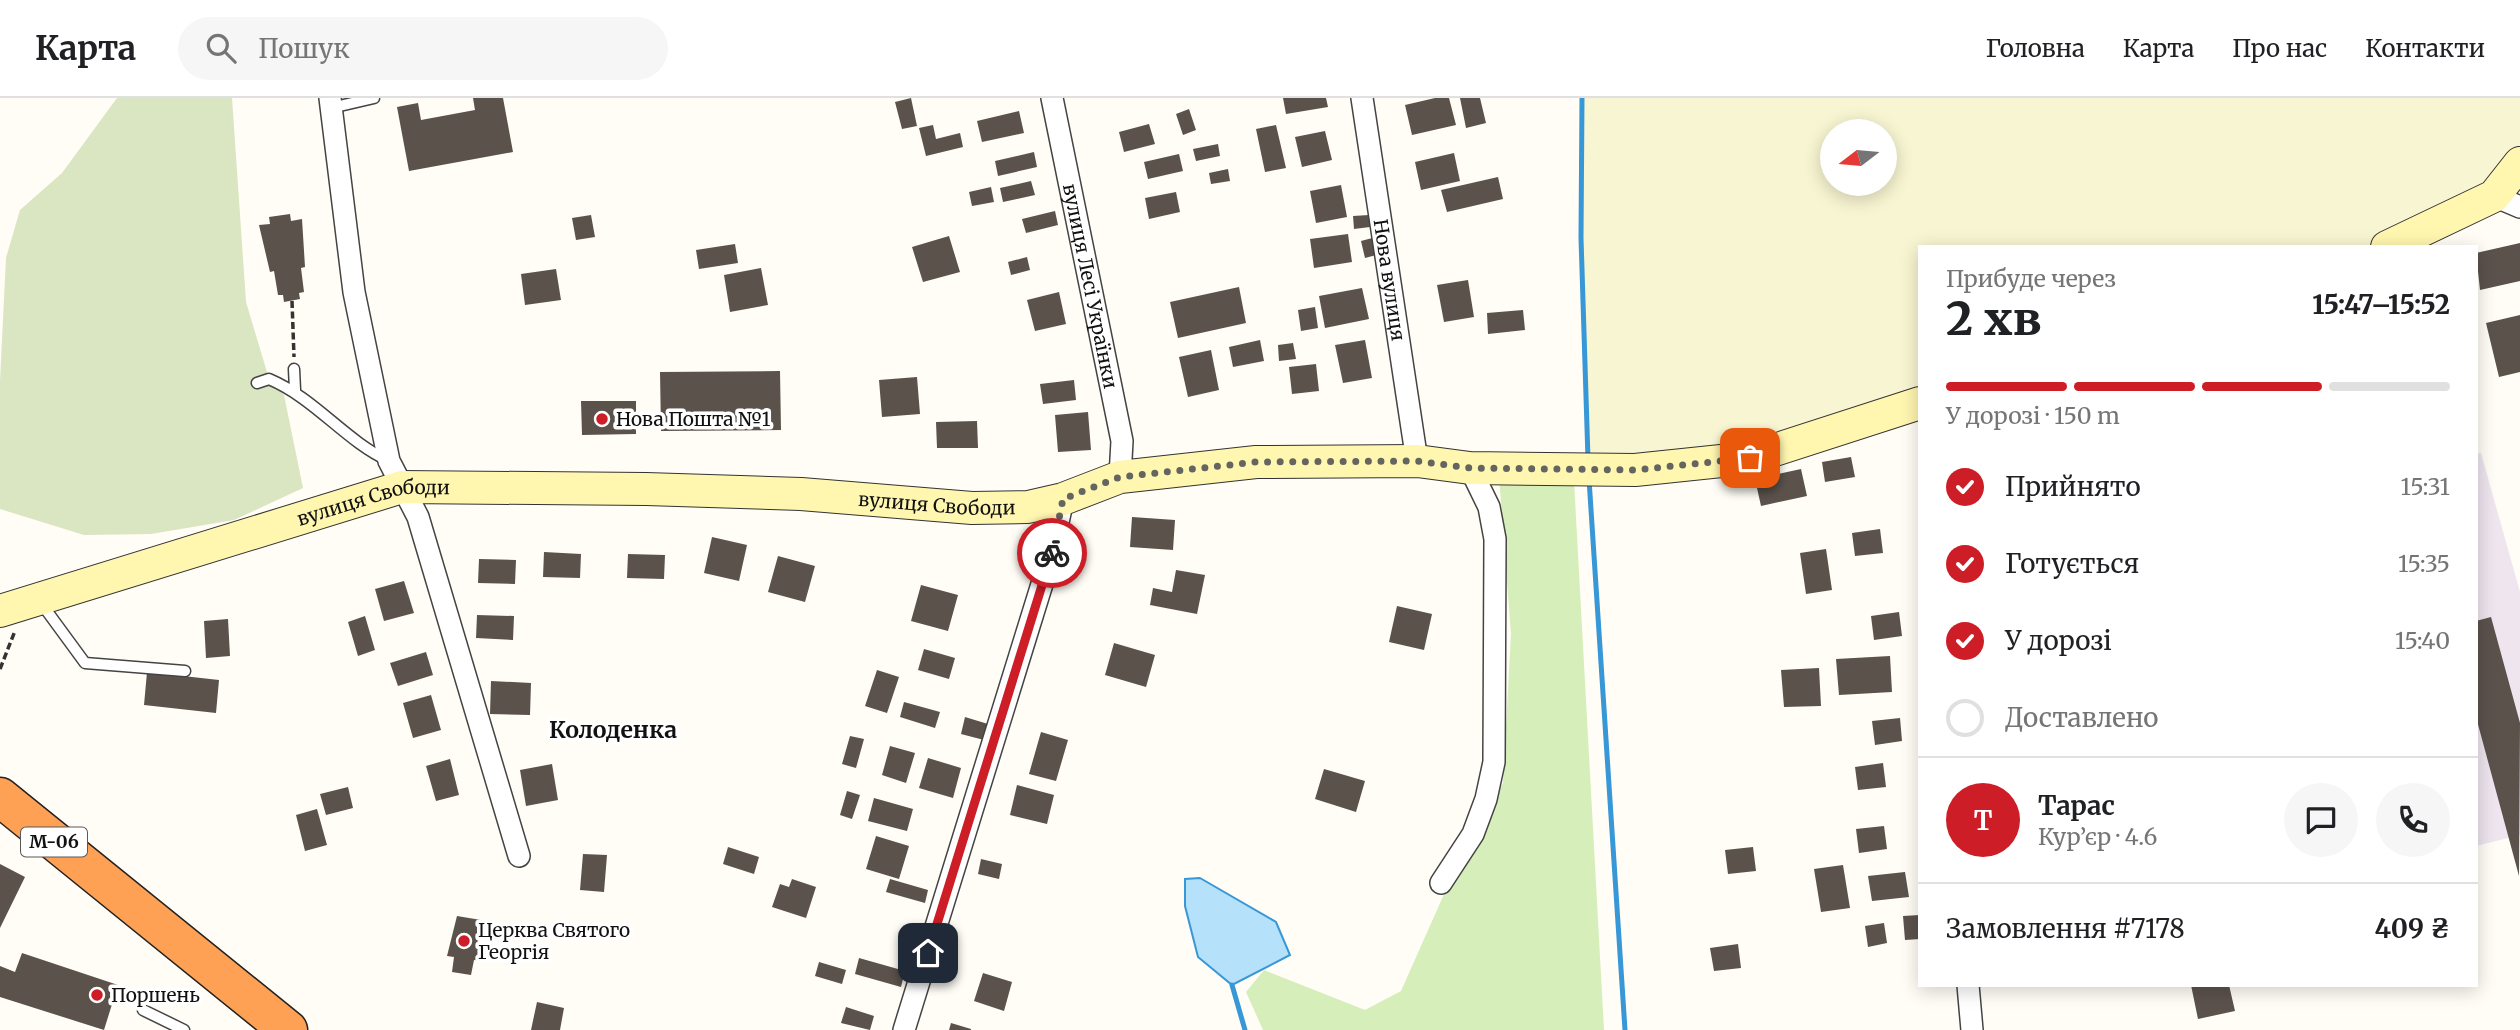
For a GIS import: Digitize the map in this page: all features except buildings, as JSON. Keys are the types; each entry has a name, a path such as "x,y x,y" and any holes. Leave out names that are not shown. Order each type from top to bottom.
{"highway":[{"name":"М-06","path":"0,797 288,1030"}],"main road":[{"path":"2392,245 2507,201 2520,163"},
{"name":"вулиця Свободи","path":"0,611 298,522 396,474 646,489 801,494 972,508 1028,507 1063,499 1120,477 1256,462 1417,461 1470,468 1635,470 1750,458 1918,404"}],"street":[{"name":"вулиця Лесі Українки","path":"1052,98 1122,441 1120,477"},
{"name":"Нова вулиця","path":"1362,98 1417,461"},
{"path":"330,103 358,319 396,474 418,517 519,856"},
{"path":"1441,883 1472,834 1486,799 1494,762 1495,539 1489,507 1470,468"},
{"path":"904,1030 1052,555 1063,499"},
{"path":"1968,987 1972,1030"}],"lane":[{"path":"330,103 374,98"},
{"path":"294,369 295,390"},
{"path":"257,383 269,379 295,390 396,474"},
{"path":"37,598 85,663 185,671"},
{"path":"143,1010 184,1030"}],"path":[{"path":"292,301 294,369"}],"shaded area":[{"path":"1582,98 2520,98 2520,163 2390,245 1918,245 1918,404 1750,458 1588,459 1581,238"},
{"path":"2481,453 2520,592 2520,835 2478,846 2478,454"}],"green space":[{"path":"117,98 232,98 246,302 269,379 284,395 303,488 234,520 151,534 84,535 0,509 0,381 6,258 20,210 62,173"},
{"path":"1499,476 1574,481 1604,1030 1263,1030 1246,992 1264,970 1365,1010 1401,991 1445,892 1503,783 1511,634"}],"water":[{"path":"1200,878 1276,922 1290,955 1232,985 1198,957 1185,906 1185,879"}],"waterway":[{"path":"1582,98 1581,238 1588,459"},
{"path":"1589,479 1625,1030"},
{"path":"1232,985 1245,1030"}],"way so far":[{"path":"1052,553 1063,499 1120,477 1256,462 1417,461 1470,468 1635,470 1750,458"}],"place":[{"name":"Нова Пошта №1","path":"602,419"},
{"name":"Церква Святого Георгія","path":"464,941"},
{"name":"Поршень","path":"97,995"}],"district":[{"name":"Колоденка","path":"613,730"}],"route":[{"path":"928,953 1052,553"}]}
